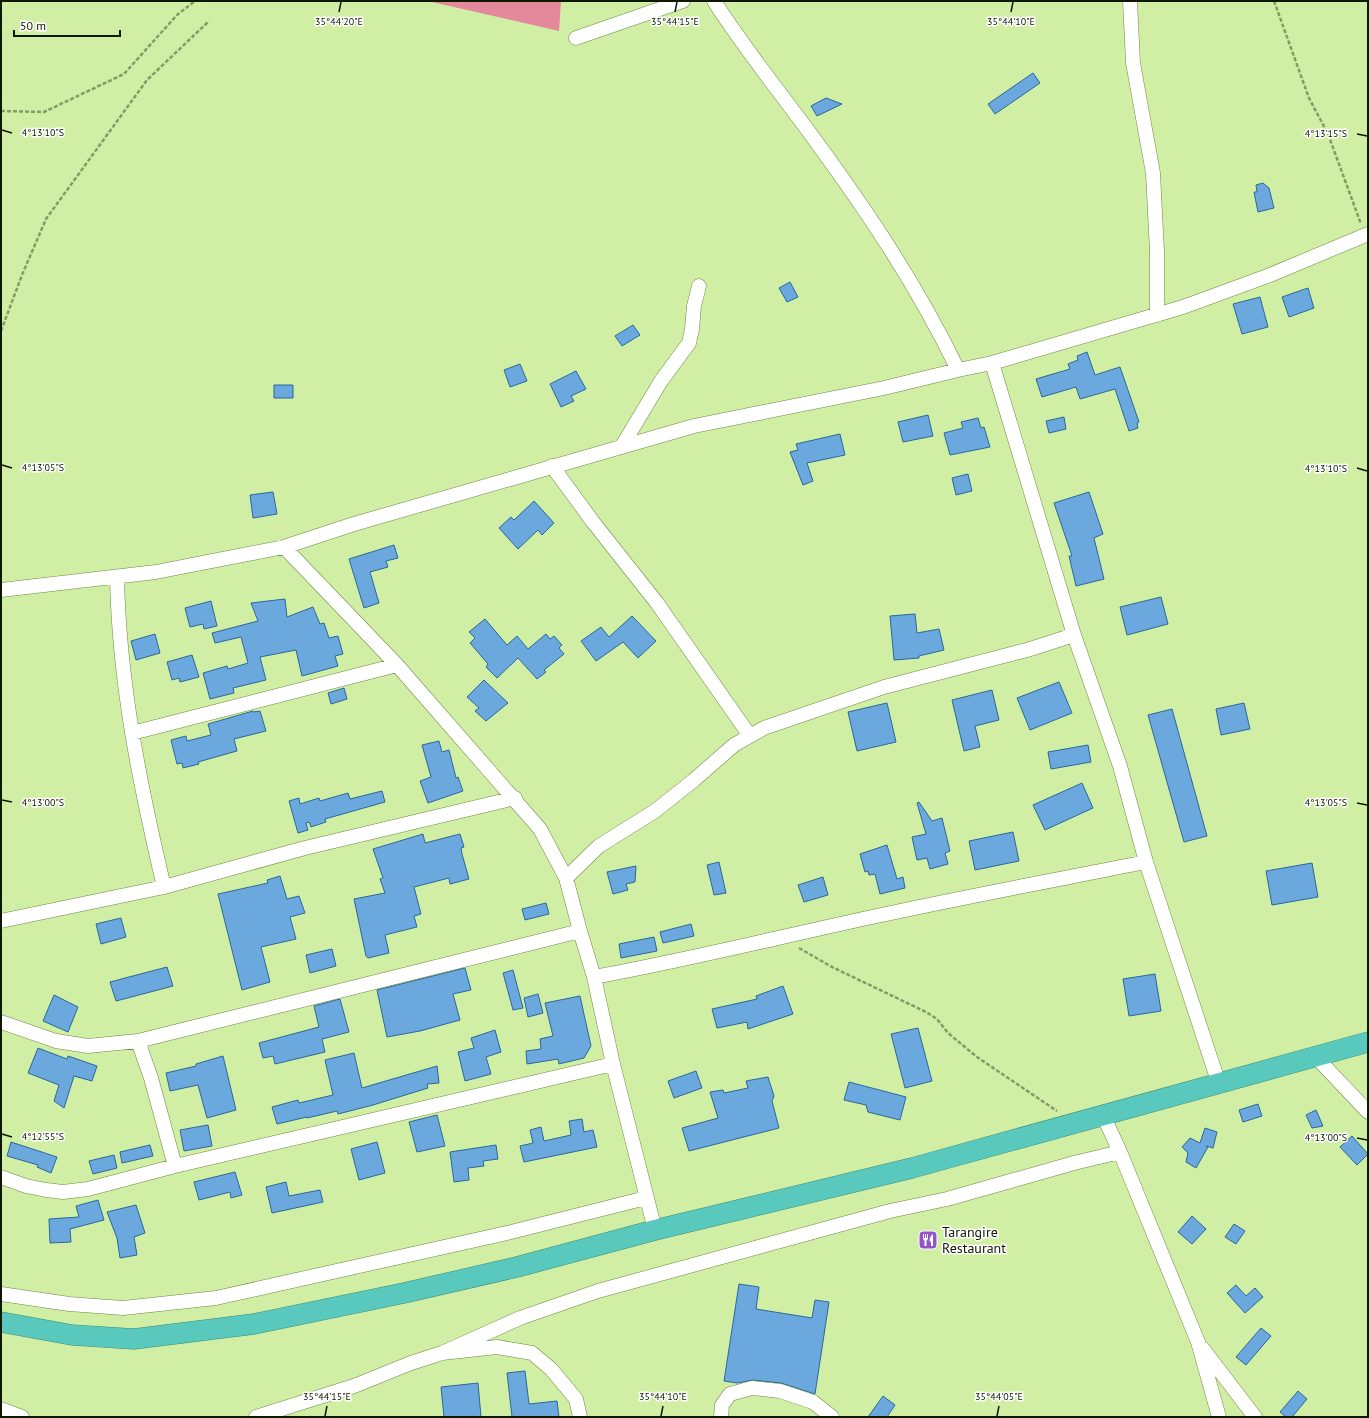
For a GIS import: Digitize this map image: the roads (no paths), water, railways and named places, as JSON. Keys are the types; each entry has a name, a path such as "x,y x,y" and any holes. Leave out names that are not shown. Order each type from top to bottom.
{"highway":[{"path":"1,1322 72,1335 134,1339 254,1324 404,1293 525,1265 655,1230 912,1168 1368,1042"}],"street":[{"path":"576,38 684,1"},
{"path":"714,1 752,57 811,134 856,197 902,266 934,320 958,370"},
{"path":"1130,1 1133,64 1153,173 1157,252 1157,315"},
{"path":"1,590 117,577 218,561 284,547 354,524 694,426 884,388 992,363 1157,315 1234,289 1366,235"},
{"path":"622,446 662,380 689,343 698,286"},
{"path":"992,363 1074,635 1120,766 1146,862 1220,1084"},
{"path":"552,466 593,522 657,603 750,736"},
{"path":"284,547 397,665 515,798 540,829 566,878 594,977 613,1064 655,1230"},
{"path":"117,577 122,665 132,733 143,797 164,887"},
{"path":"566,878 599,846 655,811 694,780 734,745 764,728 884,687 1027,650 1074,635"},
{"path":"132,733 397,665"},
{"path":"1,921 164,887 305,848 515,798"},
{"path":"594,977 661,965 872,917 1001,890 1146,862"},
{"path":"1,1022 56,1042 88,1046 138,1041 580,931"},
{"path":"138,1041 151,1078 176,1166"},
{"path":"1315,1056 1368,1112"},
{"path":"1,1177 26,1186 64,1192 88,1189 176,1166 613,1064"},
{"path":"1103,1116 1120,1152 1198,1342 1219,1417"},
{"path":"256,1417 354,1386 411,1363 442,1353 520,1318 598,1291 882,1213 947,1199 1074,1163 1120,1152"},
{"path":"1,1294 69,1304 123,1308 216,1298 511,1232 646,1198"},
{"path":"1198,1342 1255,1417"},
{"path":"442,1353 497,1347 532,1353 551,1369 576,1400 580,1417"},
{"path":"721,1417 722,1406 730,1394 752,1388 780,1391 813,1402 832,1417"},
{"path":"1,1409 22,1417"}],"place":[{"name":"Tarangire Restaurant","path":"928,1240"}]}
